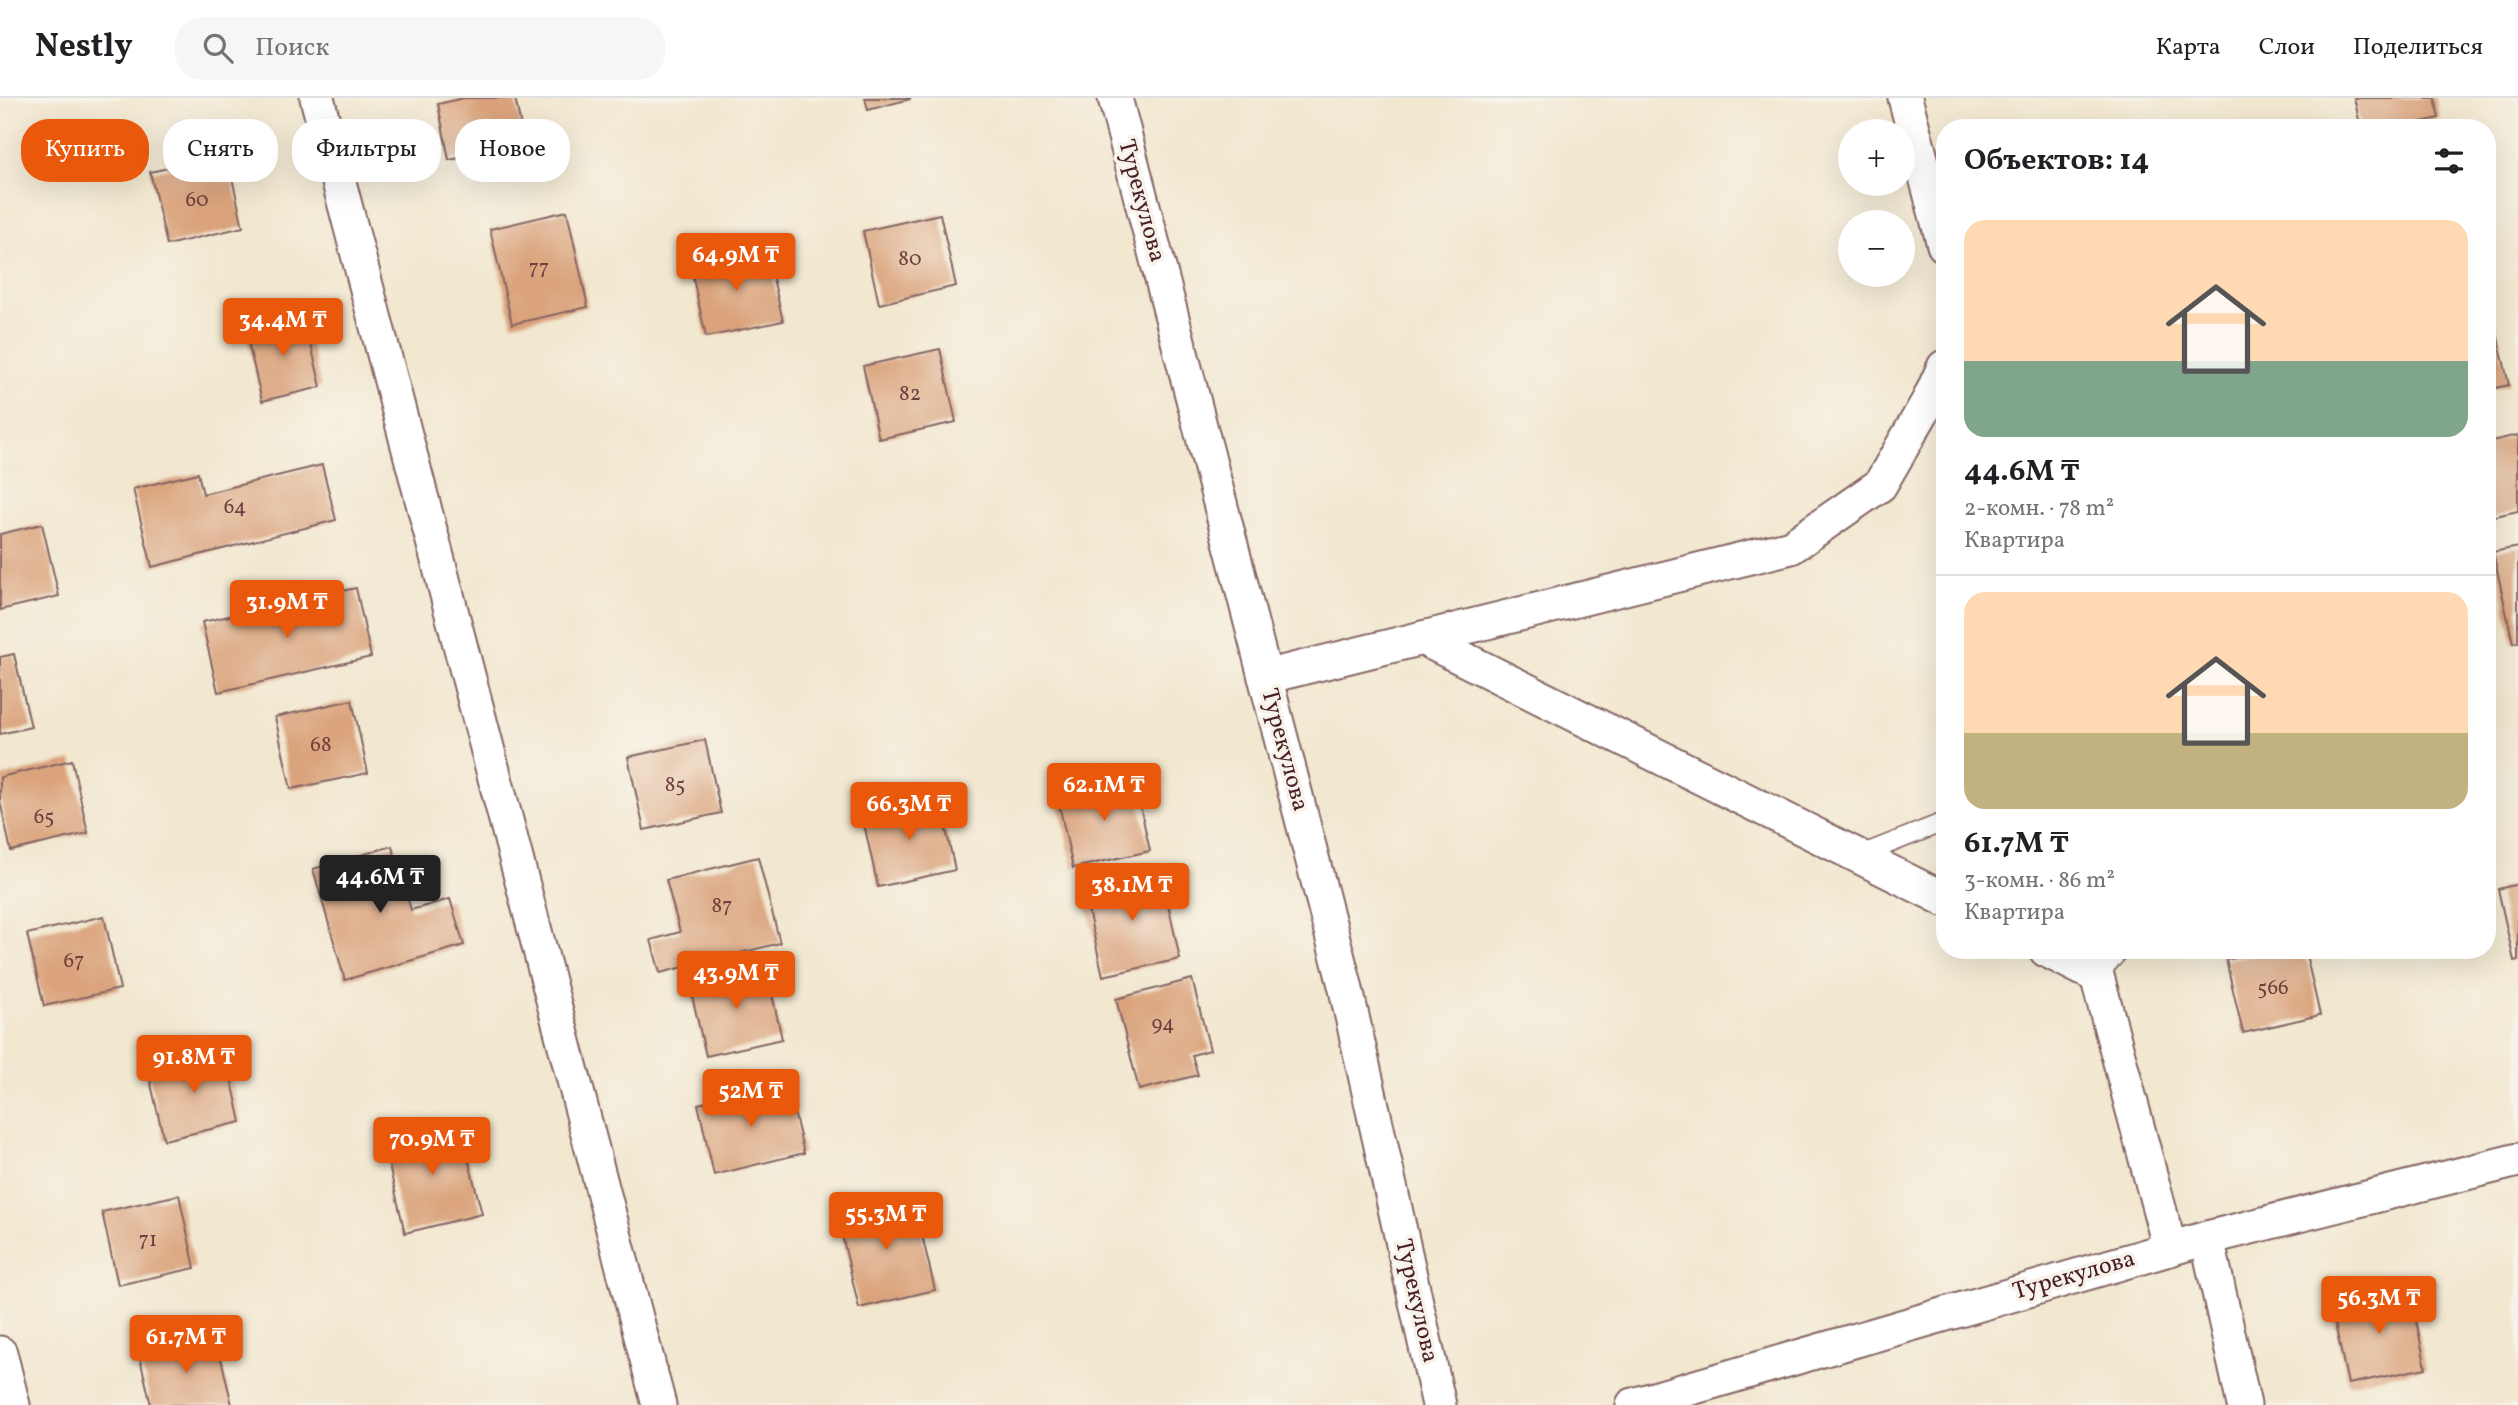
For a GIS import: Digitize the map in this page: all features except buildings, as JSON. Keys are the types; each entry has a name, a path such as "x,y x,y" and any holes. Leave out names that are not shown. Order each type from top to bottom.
{"street":[{"path":"317,98 659,1405"},
{"name":"Турекулова","path":"1115,98 1345,985 1439,1405"},
{"path":"1905,98 1936,215"},
{"path":"1265,677 1791,547 1880,485 1936,385"},
{"path":"1422,638 1936,896"},
{"path":"2064,959 2097,976 2169,1249"},
{"name":"Турекулова","path":"1633,1405 2207,1238 2518,1160"},
{"path":"2207,1238 2244,1405"},
{"path":"0,1353 13,1405"}],"lane":[{"path":"1858,856 1936,825"},
{"path":"2097,976 2112,959"}]}
